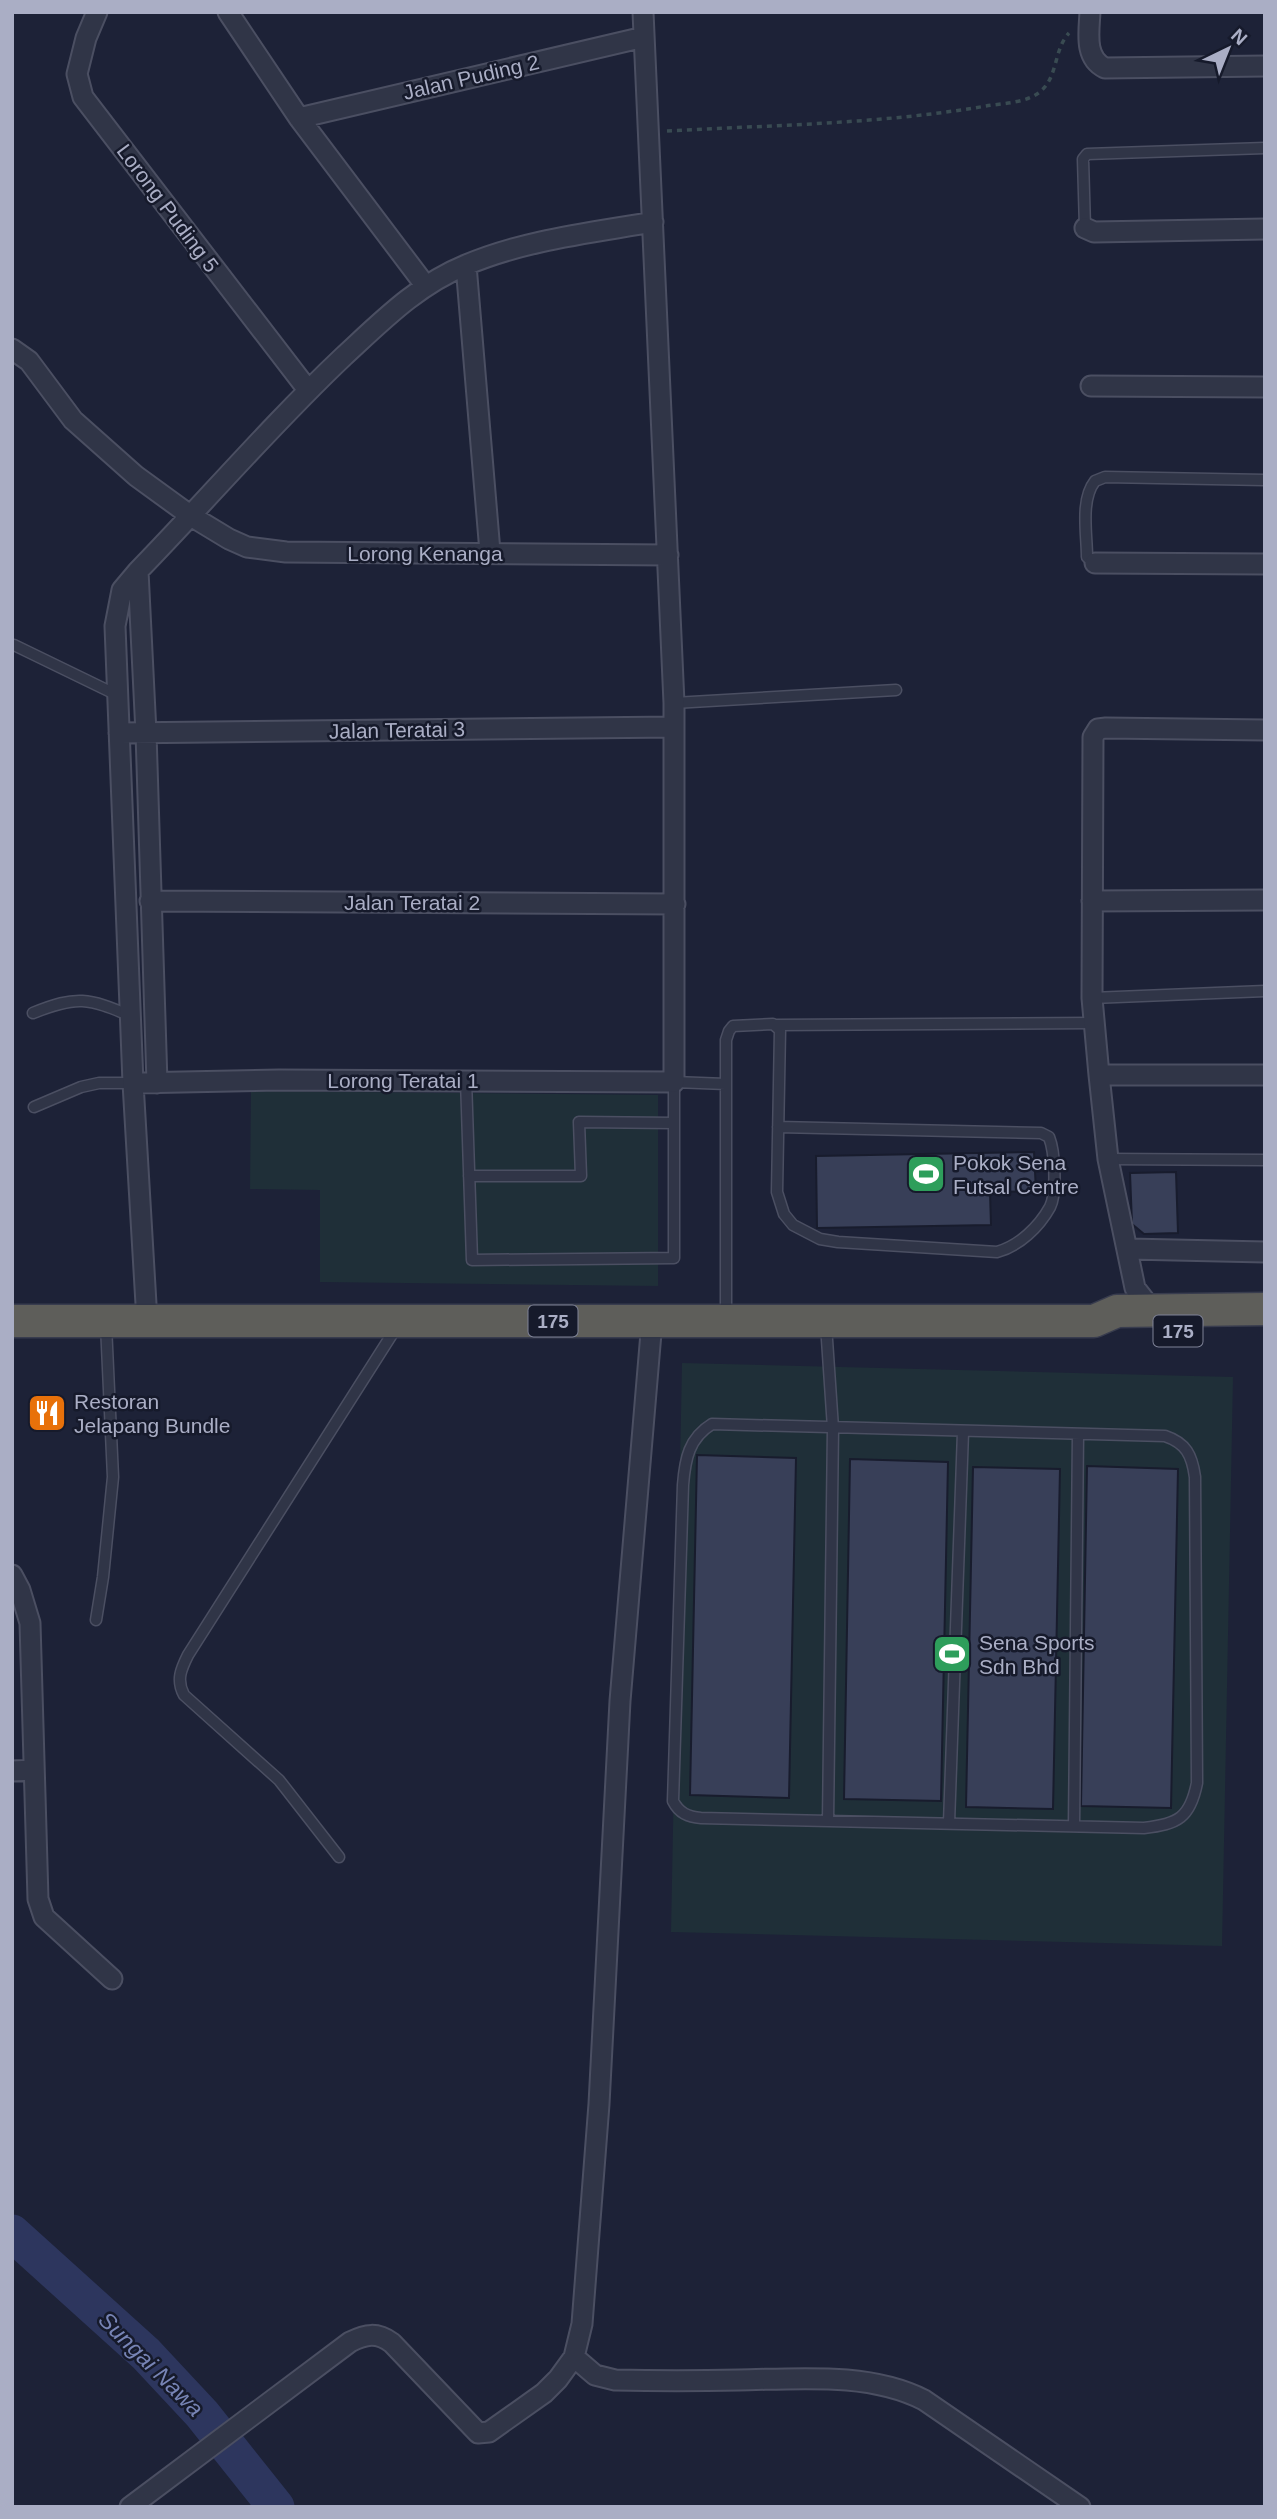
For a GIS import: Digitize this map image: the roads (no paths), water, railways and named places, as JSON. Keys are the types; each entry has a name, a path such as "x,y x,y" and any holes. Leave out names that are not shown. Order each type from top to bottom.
{"highway":[{"name":"175","path":"12,1321 1094,1321 1138,1303 1265,1310"},
{"name":"175","path":"1094,1321 1117,1331 1265,1331"}],"street":[{"name":"Lorong Puding 5","path":"97,12 86,38 77,74 83,97 308,390"},
{"path":"228,12 299,118 425,285"},
{"path":"643,12 674,703 674,1082"},
{"path":"1090,18 1090,50 1098,65 1110,69 1265,66"},
{"name":"Jalan Puding 2","path":"299,118 644,37"},
{"path":"147,1321 133,1083 117,695 115,626 122,590 308,390 392,311 425,285 466,265 532,243 653,222"},
{"path":"1085,228 1094,232 1265,229"},
{"path":"466,265 490,552"},
{"name":"Lorong Kenanga","path":"12,349 29,361 73,420 101,447 191,516 247,547 268,551 668,555"},
{"path":"1091,386 1265,387"},
{"path":"1095,563 1265,564"},
{"path":"138,571 157,1083"},
{"name":"Jalan Teratai 3","path":"119,733 674,727"},
{"path":"1138,1303 1129,1249 1108,1159 1094,1023 1092,743 1098,729 1106,728 1265,730"},
{"path":"1092,901 1265,900"},
{"name":"Jalan Teratai 2","path":"150,901 675,904"},
{"path":"1099,1075 1265,1076"},
{"name":"Lorong Teratai 1","path":"133,1083 279,1080 674,1082"},
{"path":"1129,1249 1265,1252"},
{"path":"131,2507 350,2342 365,2335 376,2334 392,2343 478,2433 489,2432 544,2393 574,2357 587,2284 620,1701 652,1321"},
{"path":"15,1586 30,1623 38,1899 44,1917 112,1979"},
{"path":"12,1771 34,1770"},
{"path":"574,2357 594,2375 615,2380 812,2378 882,2385 907,2392 924,2400 1080,2507"}],"lane":[{"path":"1085,228 1083,159 1087,153 1265,148"},
{"path":"1095,563 1087,557 1086,513 1088,494 1095,481 1105,477 1265,480"},
{"path":"14,645 117,695"},
{"path":"674,703 896,690"},
{"path":"1092,998 1265,991"},
{"path":"33,1013 61,1001 81,999 100,1003 131,1016"},
{"path":"727,1321 726,1040 730,1029 737,1025 766,1023 1094,1023"},
{"path":"776,1025 780,1030 778,1128 777,1192 779,1203 793,1225 820,1239 838,1242 997,1252 1016,1245 1027,1236 1050,1207 1053,1197 1053,1148 1049,1137 1041,1133 778,1128"},
{"path":"466,1080 472,1260 674,1258 674,1082 726,1084"},
{"path":"34,1107 81,1087 99,1083 133,1083"},
{"path":"469,1176 581,1176 579,1122 674,1123"},
{"path":"1108,1159 1265,1160"},
{"path":"96,1620 113,1477 106,1321"},
{"path":"339,1857 279,1780 184,1695 179,1684 180,1672 188,1655 400,1321"},
{"path":"825,1321 833,1428 828,1821"},
{"path":"712,1424 963,1432 1165,1436 1179,1441 1192,1460 1195,1477 1197,1783 1191,1807 1170,1825 1144,1828 692,1817 677,1809 673,1801 682,1485 685,1461 700,1431 712,1424"},
{"path":"948,1823 963,1432"},
{"path":"1074,1826 1079,1434"}],"waterway":[{"name":"Sungai Nawa","path":"12,2233 146,2354 202,2414 276,2507"}],"place":[{"name":"Pokok Sena Futsal Centre","path":"926,1174"},
{"name":"Restoran Jelapang Bundle","path":"47,1413"},
{"name":"Sena Sports Sdn Bhd","path":"952,1654"}]}
